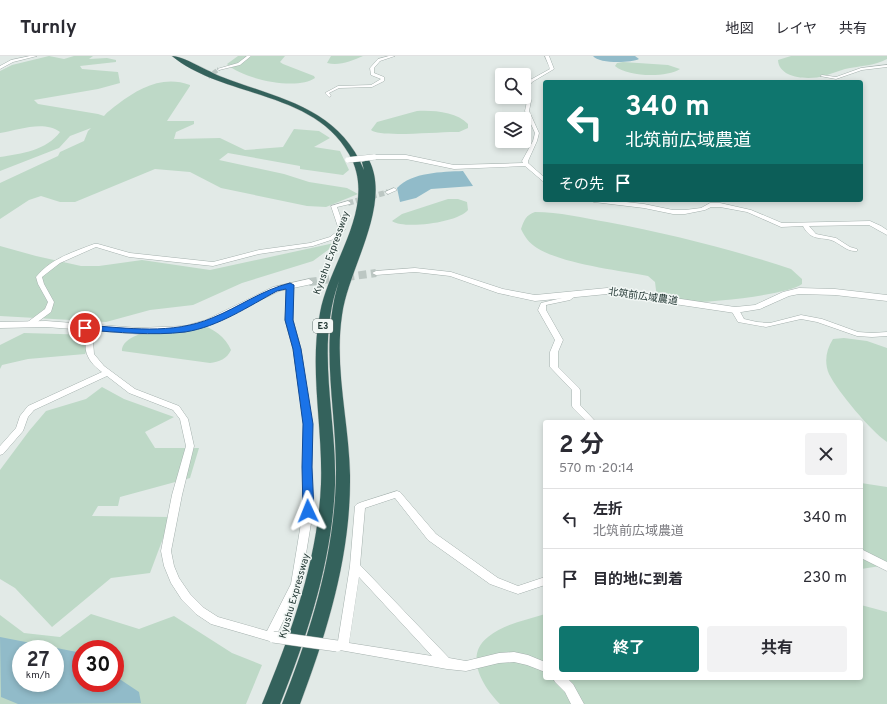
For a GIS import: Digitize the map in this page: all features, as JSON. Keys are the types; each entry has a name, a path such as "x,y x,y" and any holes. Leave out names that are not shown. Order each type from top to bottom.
{"highway":[{"name":"Kyushu Expressway","path":"175,56 205,72 280,99 320,120 346,144 358,163 361,174 363,192 360,213 333,282 325,312 323,329 322,362 328,452 328,481 319,562 300,629 287,666 271,704"},
{"name":"Kyushu Expressway","path":"182,56 210,70 286,97 327,119 354,144 365,161 371,182 370,211 344,282 336,313 334,330 335,366 343,475 339,532 328,594 307,664 291,704"}],"street":[{"path":"0,68 12,61 36,56"},
{"path":"218,69 239,64 249,56"},
{"path":"329,96 327,93 338,87 374,86 383,80 383,78 372,74 372,68 379,60 393,56"},
{"path":"526,164 525,161 536,141 537,133 528,111 529,101 525,91 527,85 531,81 552,69 547,56"},
{"path":"822,76 836,78 864,68 887,66"},
{"path":"348,160 374,157 406,157 454,167 526,164 543,179"},
{"path":"388,192 394,190"},
{"path":"611,202 644,206 673,212 685,212 703,209 710,205 720,205 749,211 781,225 870,223 887,233"},
{"path":"29,324 48,310 51,302 41,284 39,277 44,271 74,254 96,245 129,255 213,264 259,252 311,245 332,238 342,230 334,206 348,203"},
{"path":"805,224 809,231 814,235 834,239 848,248 855,250"},
{"name":"北筑前広域農道","path":"376,273 415,270 451,274 502,291 535,298 607,291 735,310 757,307 786,294 799,292 835,292 887,298"},
{"path":"0,325 29,324 147,332 186,329 215,320 275,290 290,285 309,282"},
{"path":"271,637 296,584 308,511 308,424 297,349 289,320 290,285"},
{"path":"575,294 568,299 543,304 542,310 559,340 554,352 554,366 576,390 576,406 590,420"},
{"path":"735,310 740,320 760,325 773,325 801,317 824,322 856,334 876,336 887,334"},
{"path":"95,328 89,341 90,354 107,373 132,391 176,408 184,419 190,446 177,495 166,551 169,566 175,580 200,611 216,621 271,637 340,646 447,664 466,666 499,658 514,657 528,660 543,666"},
{"path":"0,452 20,429 24,416 32,408 107,373"},
{"path":"340,646 355,566 360,506 397,494 432,537 494,581 518,590 543,582"},
{"path":"863,554 887,567"},
{"path":"355,566 447,664"},
{"path":"561,680 569,688 578,704"}],"green space":[{"path":"49,56 64,59 74,56 93,56 89,59 107,58 116,60 116,62 80,66 82,69 118,72 120,83 98,89 34,100 38,104 104,116 126,98 143,88 161,82 180,82 190,86 167,121 194,121 194,124 176,132 174,139 220,138 245,150 283,147 294,129 319,131 330,138 314,147 340,151 349,170 343,175 300,169 300,166 228,153 219,160 284,174 309,182 347,188 358,194 326,207 307,206 221,188 190,172 155,169 75,202 60,202 41,196 29,200 0,219 0,183 58,156 60,152 84,141 88,131 91,128 70,136 59,148 0,171 0,157 25,153 41,147 55,138 60,132 54,128 39,126 0,133 0,71 12,65"},
{"path":"238,56 285,56 280,62 314,76 315,78 307,82 296,83 270,82 245,74 227,64"},
{"path":"331,56 363,56 341,63 327,63"},
{"path":"791,56 887,56 887,59 866,66 845,69 824,76 803,78 789,74 780,66 778,60"},
{"path":"623,62 668,65 680,69 666,74 638,74 621,70 615,66 617,63"},
{"path":"417,111 451,114 468,124 468,128 459,132 412,134 386,134 371,130 377,122"},
{"path":"448,199 458,199 467,202 468,210 454,218 419,225 399,224 392,221 402,214"},
{"path":"535,212 562,214 607,222 677,237 723,249 791,269 802,279 802,284 777,293 733,299 688,303 660,301 657,298 655,282 648,276 575,262 548,254 534,246 524,235 521,229 526,218"},
{"path":"339,242 313,261 242,283 193,305 150,310 106,322 0,316 0,246 81,266 99,266 142,260 210,270"},
{"path":"199,325 209,328 226,341 231,350 225,358 220,361 210,363 122,351 125,344 132,338 142,333 180,326"},
{"path":"24,333 95,335 85,354 28,359 2,365 0,369 0,345"},
{"path":"844,338 867,341 887,348 887,442 880,437 855,411 833,382 827,370 826,356 833,339"},
{"path":"102,387 124,399 174,417 145,432 155,448 199,448 190,478 120,497 118,506 98,506 92,516 171,517 150,573 111,578 52,627 15,588 0,579 0,470 46,411 86,399"},
{"path":"863,483 887,487 887,565 863,569"},
{"path":"863,606 887,612 887,704 500,704 483,681 479,672 477,653 481,645 488,637 515,623 543,615 543,680 863,680"},
{"path":"91,614 139,629 174,616 232,653 262,665 246,704 0,704 0,615 24,633 60,637"}],"water":[{"path":"593,56 635,56 639,59 608,62 596,59"},
{"path":"463,171 473,186 431,189 416,198 400,202 397,188 411,179 428,174"},
{"path":"0,637 15,640 12,640 12,692 64,692 64,649 72,651 72,692 124,692 124,682 139,692 141,703 18,704 1,697"}],"tunnel":[{"path":"208,77 219,69"},
{"path":"348,203 388,192"},
{"path":"309,282 376,273"}],"route":[{"path":"85,328 120,329 147,332 186,329 207,324 243,305 275,290 290,285 289,320 297,349 308,424 308,511"}]}
